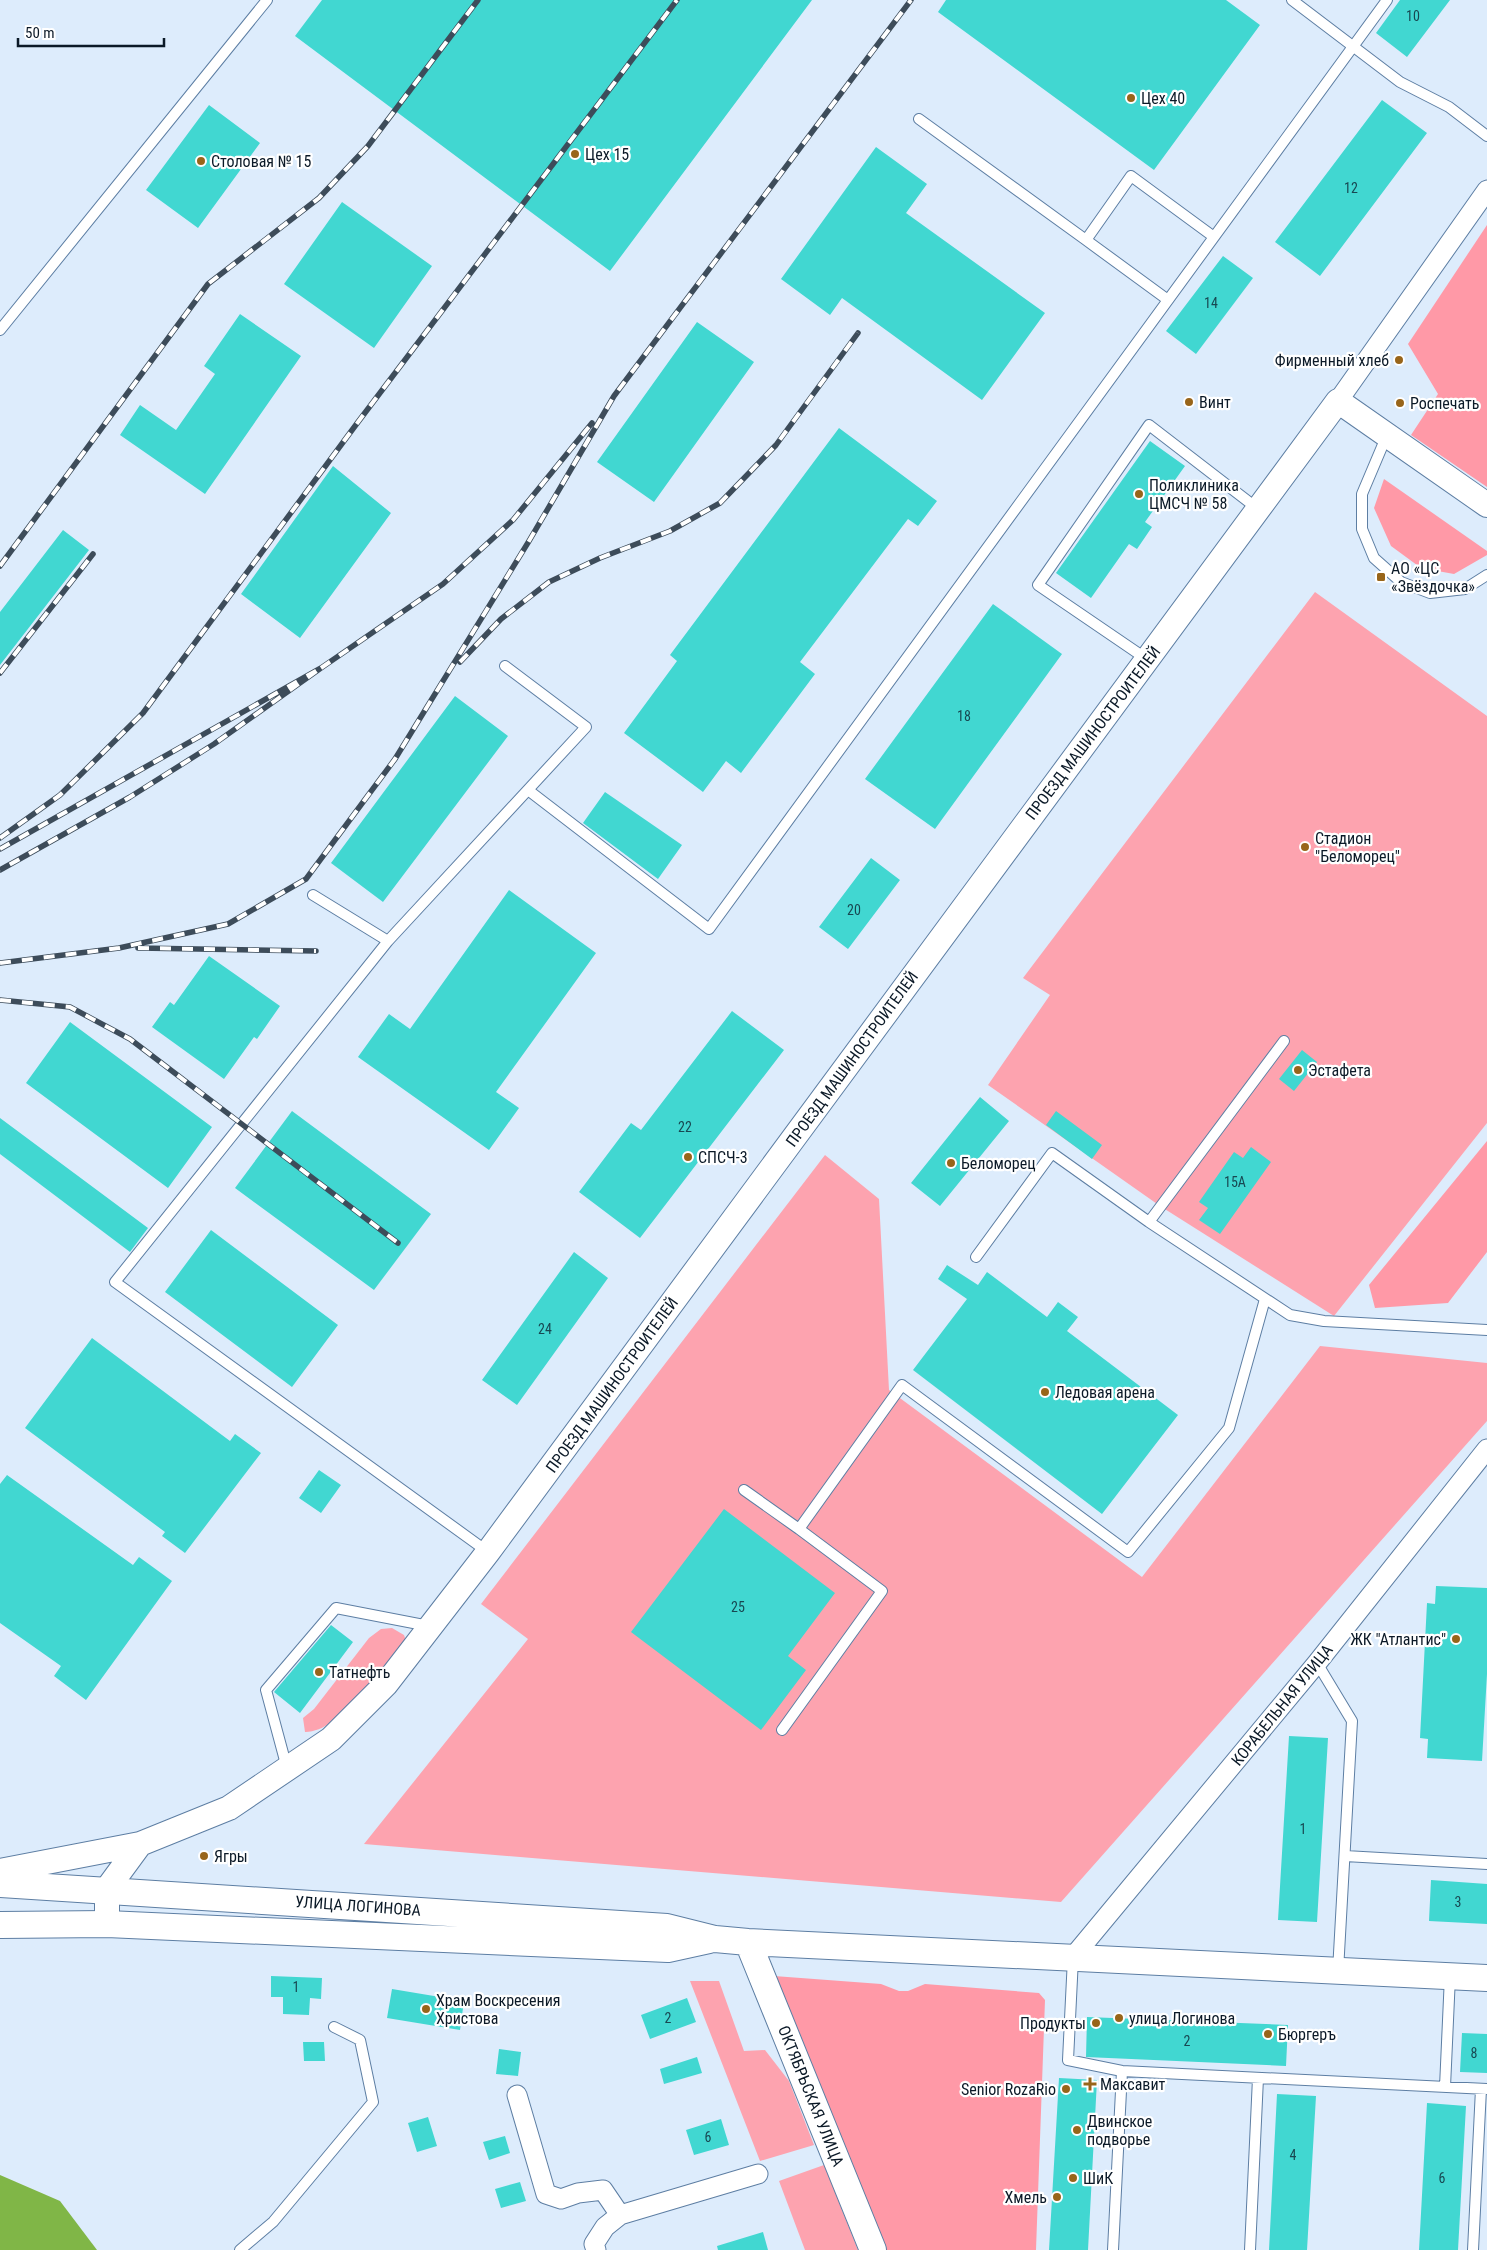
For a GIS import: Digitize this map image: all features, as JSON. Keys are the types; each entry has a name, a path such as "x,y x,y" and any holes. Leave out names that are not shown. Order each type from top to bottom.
{"main road":[{"name":"УЛИЦА ЛОГИНОВА","path":"0,1884 107,1889 667,1927 715,1939 748,1942 1487,1978"},
{"name":"УЛИЦА ЛОГИНОВА","path":"0,1925 108,1924 668,1949 715,1939"},
{"name":"ОКТЯБРЬСКАЯ УЛИЦА","path":"748,1942 873,2250"}],"street":[{"name":"ПРОЕЗД МАШИНОСТРОИТЕЛЕЙ","path":"0,1871 140,1844 229,1808 331,1739 386,1684 488,1552 1259,510 1487,190"},
{"path":"1338,401 1487,505"},
{"name":"КОРАБЕЛЬНАЯ УЛИЦА","path":"1073,1958 1317,1662 1487,1449"},
{"path":"108,1924 107,1889 140,1844"},
{"path":"517,2094 546,2194 561,2199 578,2193 604,2190 620,2215"},
{"path":"596,2250 594,2244 605,2227 620,2215 758,2174"}],"lane":[{"path":"0,330 267,0"},
{"path":"1292,0 1400,82 1449,107 1487,136"},
{"path":"528,790 709,929 1387,0"},
{"path":"919,119 1168,300"},
{"path":"1086,240 1131,176 1214,237"},
{"path":"1148,660 1038,585 1149,426 1259,510"},
{"path":"1387,434 1362,494 1362,529 1374,558 1401,582 1430,593 1465,589 1487,575"},
{"path":"488,1552 115,1282 388,941 586,727 505,666"},
{"path":"313,895 388,941"},
{"path":"1149,1222 1284,1042"},
{"path":"976,1257 1052,1153 1149,1222 1290,1315 1324,1322 1487,1330"},
{"path":"800,1529 902,1385 1128,1552 1230,1428 1265,1298"},
{"path":"744,1490 800,1529 882,1592 782,1730"},
{"path":"287,1769 266,1690 336,1608 429,1626"},
{"path":"1317,1662 1352,1721 1338,1971"},
{"path":"1344,1856 1487,1864"},
{"path":"1073,1958 1068,2060 1122,2072 1484,2089 1473,2250"},
{"path":"1445,2087 1450,1976"},
{"path":"240,2250 273,2222 373,2102 360,2040 334,2027"},
{"path":"1113,2250 1122,2072"},
{"path":"1250,2250 1258,2078"}],"shaded area":[{"path":"1487,225 1487,487 1411,435 1438,394 1408,344"},
{"path":"1384,479 1487,551 1487,555 1454,574 1421,568 1391,546 1374,508"},
{"name":"Стадион \"Беломорец\"","path":"1315,592 1487,716 1487,1123 1334,1316 1160,1206 988,1085 1050,995 1023,978"},
{"path":"1487,1141 1487,1252 1448,1303 1375,1308 1369,1285"},
{"path":"825,1155 879,1199 889,1390 1142,1577 1320,1346 1487,1363 1487,1421 1061,1902 364,1844 528,1639 481,1604"},
{"path":"392,1628 404,1635 406,1641 374,1681 346,1711 332,1722 318,1729 305,1732 303,1718 314,1709 369,1638 381,1629"},
{"path":"774,1976 881,1984 899,1991 908,1991 925,1984 1039,1993 1045,2000 1036,2250 882,2250"},
{"path":"690,1981 719,1981 744,2051 765,2050 789,2081 814,2145 760,2161"},
{"path":"824,2165 858,2250 805,2250 779,2181"},
{"path":"0,2175 60,2201 97,2250 0,2250"}],"building":[{"name":"Цех 15","path":"322,0 812,0 610,271 295,36"},
{"name":"Цех 40","path":"946,0 1226,0 1260,25 1154,170 938,12"},
{"path":"1400,0 1450,0 1407,57 1376,33"},
{"path":"1382,100 1427,133 1320,276 1275,242"},
{"path":"209,105 260,143 198,228 146,190"},
{"path":"876,147 927,184 906,213 1045,313 982,400 842,298 830,315 781,279"},
{"path":"342,202 432,266 374,348 284,284"},
{"path":"1223,256 1253,278 1196,354 1166,331"},
{"path":"240,314 301,356 205,494 120,435 140,405 176,430 215,374 204,366"},
{"path":"697,322 754,362 654,502 597,462"},
{"path":"839,428 937,501 918,526 908,519 800,662 815,674 741,773 726,761 703,792 624,733 677,661 670,655"},
{"name":"Поликлиника ЦМСЧ № 58","path":"1150,441 1185,466 1145,522 1152,527 1137,549 1129,544 1091,598 1056,573"},
{"path":"333,466 391,513 300,638 241,594"},
{"path":"63,530 89,550 0,665 0,612"},
{"path":"993,604 1062,654 935,829 865,779"},
{"path":"455,696 508,736 383,902 331,863"},
{"path":"605,792 682,845 658,879 583,823"},
{"path":"871,858 900,880 848,949 819,927"},
{"path":"509,890 596,953 496,1092 519,1108 489,1150 358,1057 389,1014 410,1029"},
{"path":"209,956 280,1006 257,1039 254,1037 224,1079 152,1027 170,1002 174,1005"},
{"path":"732,1011 784,1050 640,1238 579,1192 631,1123 641,1130"},
{"path":"70,1022 212,1127 168,1188 26,1083"},
{"name":"Эстафета","path":"1302,1050 1317,1062 1294,1091 1279,1079"},
{"name":"Беломорец","path":"980,1097 1009,1121 940,1206 911,1183"},
{"path":"292,1111 431,1214 374,1290 235,1188"},
{"path":"1056,1111 1102,1145 1092,1159 1046,1125"},
{"path":"0,1118 148,1228 130,1252 0,1154"},
{"path":"1251,1147 1271,1162 1220,1234 1199,1220 1208,1208 1199,1202 1234,1152 1243,1158"},
{"path":"211,1230 338,1325 292,1387 165,1292"},
{"path":"574,1252 608,1278 517,1405 482,1380"},
{"name":"Ледовая арена","path":"947,1265 978,1285 987,1272 1047,1317 1058,1302 1078,1317 1067,1331 1178,1415 1102,1514 913,1370 967,1299 938,1279"},
{"path":"92,1338 230,1441 235,1434 261,1453 185,1553 162,1536 165,1532 25,1428"},
{"path":"319,1470 341,1485 321,1513 299,1498"},
{"path":"7,1475 133,1565 139,1557 172,1581 86,1700 54,1676 61,1666 0,1623 0,1484"},
{"path":"724,1509 835,1593 788,1656 806,1670 761,1730 631,1632"},
{"name":"ЖК \"Атлантис\"","path":"1436,1586 1487,1588 1487,1674 1482,1761 1427,1758 1428,1739 1420,1738 1427,1603 1435,1604"},
{"path":"331,1625 353,1642 300,1713 274,1692"},
{"path":"1289,1736 1328,1738 1317,1922 1278,1920"},
{"path":"1431,1880 1487,1884 1487,1924 1429,1921"},
{"path":"271,1976 322,1978 321,1999 310,1998 309,2015 283,2014 283,1997 271,1997"},
{"name":"Храм Воскресения Христова","path":"392,1989 464,2001 460,2030 387,2018"},
{"path":"687,1998 696,2022 650,2039 641,2015"},
{"path":"1087,2017 1288,2025 1286,2066 1086,2057"},
{"path":"1462,2033 1487,2034 1487,2073 1460,2072"},
{"path":"303,2042 324,2042 325,2061 304,2061"},
{"path":"499,2049 521,2052 518,2076 496,2074"},
{"path":"697,2057 702,2073 664,2084 660,2069"},
{"path":"1059,2078 1097,2080 1088,2250 1049,2250"},
{"path":"1277,2094 1316,2096 1307,2250 1269,2250"},
{"path":"1427,2103 1466,2106 1458,2250 1419,2250"},
{"path":"428,2117 437,2146 417,2152 408,2123"},
{"path":"721,2119 729,2145 694,2155 686,2130"},
{"path":"505,2136 510,2153 489,2160 483,2142"},
{"path":"520,2182 526,2201 501,2208 495,2189"},
{"path":"763,2232 768,2250 718,2250 717,2246"}],"railway":[{"path":"0,566 208,284 319,198 368,146 478,0"},
{"path":"0,838 60,795 143,713 358,422 677,0"},
{"path":"0,963 119,948 228,924 306,879 395,759 529,541 614,396 911,0"},
{"path":"460,662 501,619 549,582 600,558 670,531 720,503 776,445 858,333"},
{"path":"321,668 443,584 513,520 592,423"},
{"path":"0,673 93,554"},
{"path":"0,849 321,668 214,744 130,797 0,870"},
{"path":"138,948 316,951"},
{"path":"0,1000 70,1007 130,1039 398,1243"}],"place":[{"name":"Цех 40","path":"1131,98"},
{"name":"Цех 15","path":"575,154"},
{"name":"Столовая № 15","path":"201,161"},
{"name":"Фирменный хлеб","path":"1399,360"},
{"name":"Винт","path":"1189,402"},
{"name":"Роспечать","path":"1400,403"},
{"name":"Поликлиника ЦМСЧ № 58","path":"1139,494"},
{"name":"АО «ЦС «Звёздочка»","path":"1381,577"},
{"name":"Стадион \"Беломорец\"","path":"1305,847"},
{"name":"Эстафета","path":"1298,1070"},
{"name":"СПСЧ-3","path":"688,1157"},
{"name":"Беломорец","path":"951,1163"},
{"name":"Ледовая арена","path":"1045,1392"},
{"name":"ЖК \"Атлантис\"","path":"1456,1639"},
{"name":"Татнефть","path":"319,1672"},
{"name":"Ягры","path":"204,1856"},
{"name":"Храм Воскресения Христова","path":"426,2009"},
{"name":"улица Логинова","path":"1119,2018"},
{"name":"Продукты","path":"1096,2023"},
{"name":"Бюргеръ","path":"1268,2034"},
{"name":"Максавит","path":"1090,2084"},
{"name":"Senior RozaRio","path":"1066,2089"},
{"name":"Двинское подворье","path":"1077,2130"},
{"name":"ШиК","path":"1073,2178"},
{"name":"Хмель","path":"1057,2197"}]}
